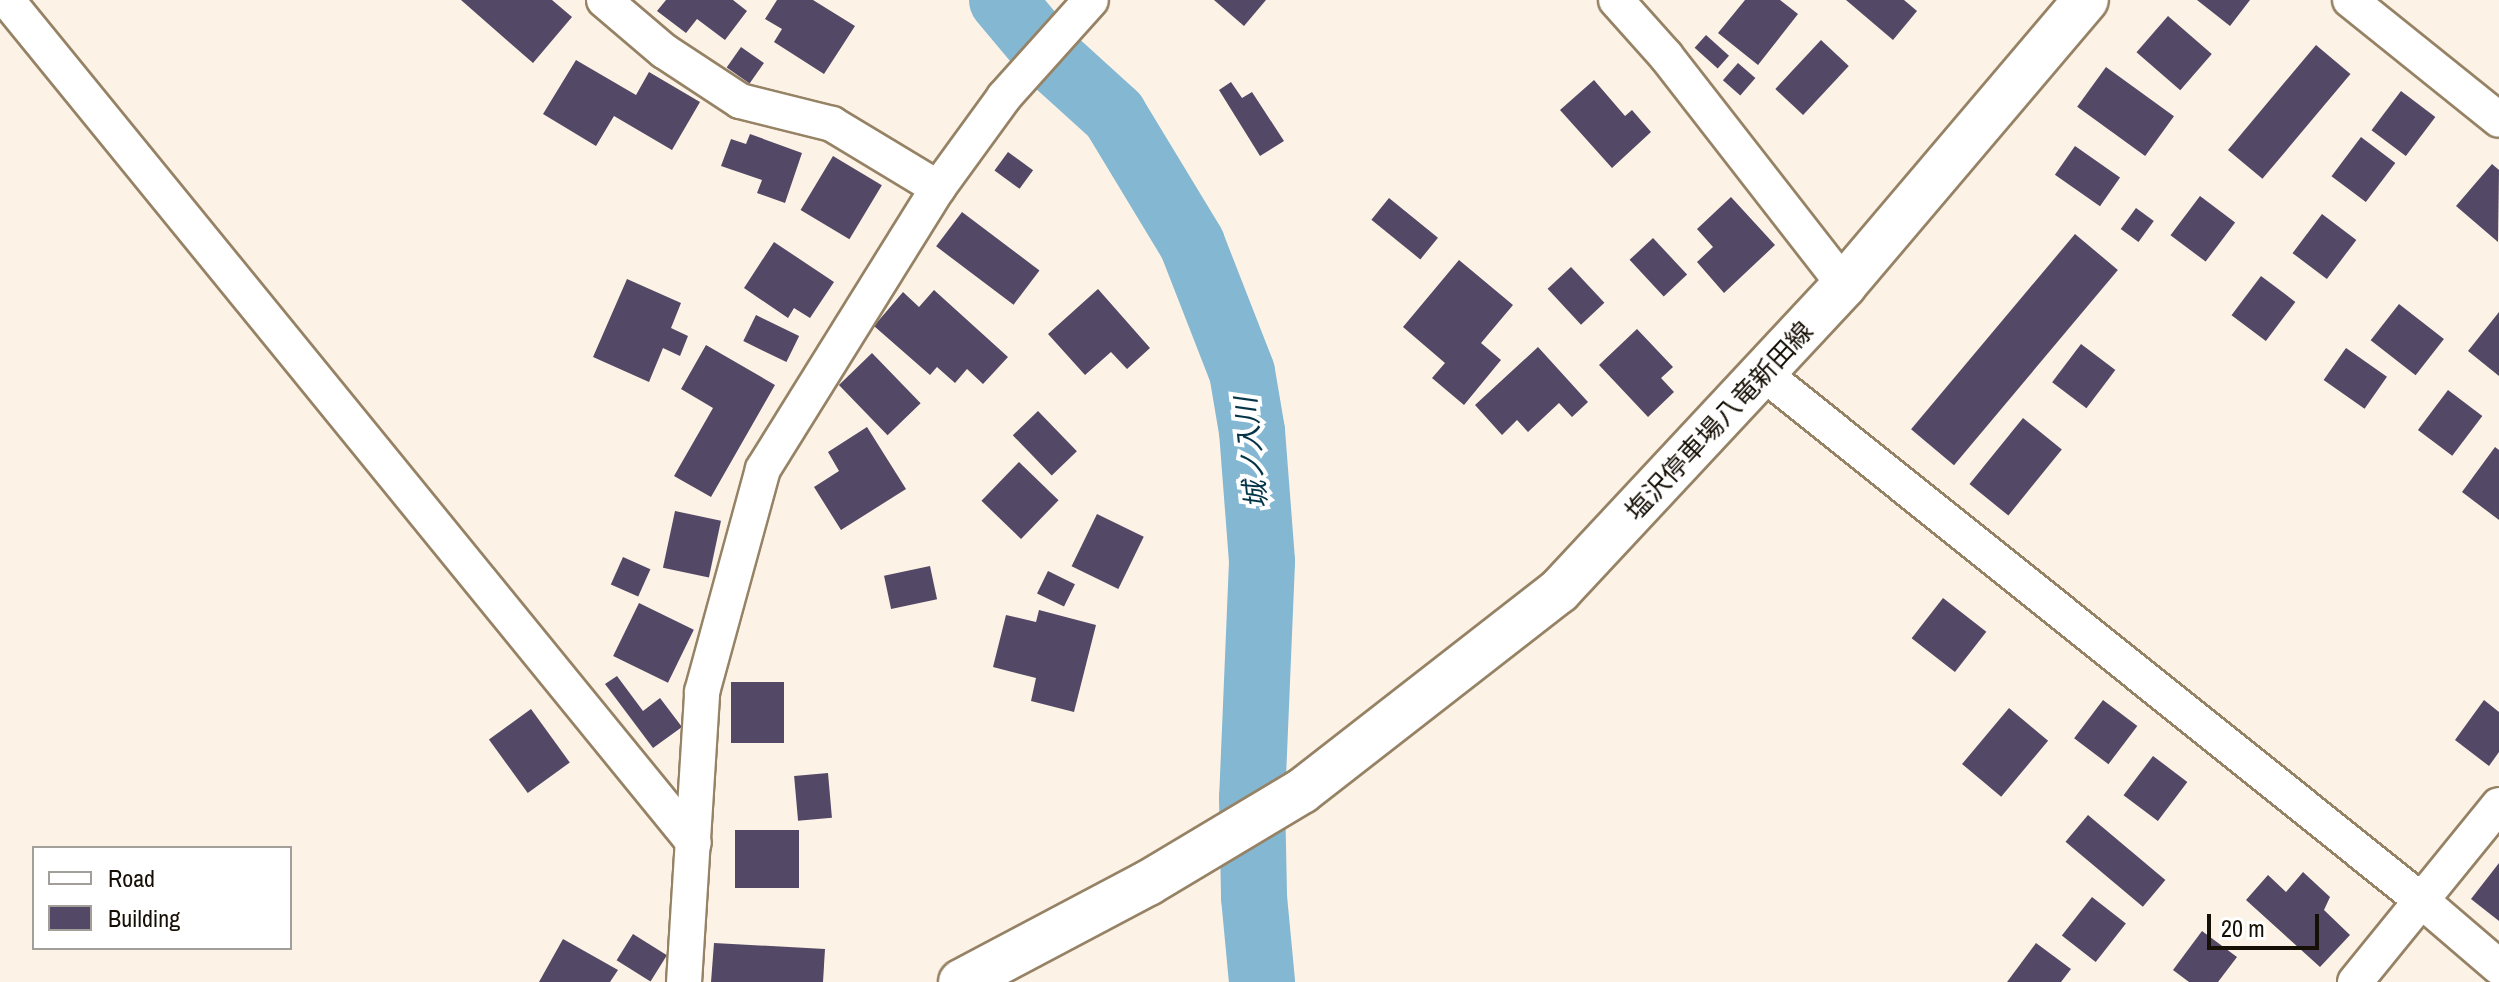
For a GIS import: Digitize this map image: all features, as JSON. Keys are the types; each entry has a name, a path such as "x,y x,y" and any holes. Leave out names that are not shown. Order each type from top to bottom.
{"main road":[{"name":"塩沢停車場八竜新田線","path":"961,982 1148,883 1302,791 1559,591 1844,285 2086,0"}],"street":[{"path":"7,0 694,843"},
{"path":"604,0 664,51 740,101 832,124 938,188"},
{"path":"684,982 702,692 763,469 938,188 1004,97 1091,0"},
{"path":"1616,0 1666,56 1844,285"},
{"path":"2350,0 2499,120"},
{"path":"1764,374 2422,901 2499,967"},
{"path":"2355,982 2499,805"}],"building":[{"path":"461,0 552,0 572,17 533,63"},
{"path":"666,0 733,0 747,11 725,40 697,19 686,33 657,11"},
{"path":"777,0 813,0 855,26 824,74 774,42 782,29 765,19"},
{"path":"1214,0 1266,0 1244,26"},
{"path":"1745,0 1780,0 1798,14 1758,65 1718,33"},
{"path":"1846,0 1904,0 1917,11 1893,40"},
{"path":"2197,0 2250,0 2230,26"},
{"path":"2168,16 2212,54 2180,90 2137,52"},
{"path":"1706,35 1729,56 1718,68 1695,48"},
{"path":"1821,40 1849,66 1803,115 1775,89"},
{"path":"2316,45 2350,74 2262,179 2228,150"},
{"path":"741,47 764,63 750,84 727,67"},
{"path":"576,60 636,95 649,72 700,102 672,150 614,116 596,146 543,114"},
{"path":"1738,63 1755,78 1740,95 1723,80"},
{"path":"2106,67 2174,116 2145,156 2077,107"},
{"path":"1594,80 1625,116 1632,110 1651,132 1612,168 1560,110"},
{"path":"1231,82 1242,98 1252,92 1284,141 1260,156 1219,90"},
{"path":"2401,91 2435,117 2406,156 2372,130"},
{"path":"750,134 802,153 785,203 757,193 762,180 721,166 731,139 746,144"},
{"path":"2361,137 2395,163 2366,202 2332,176"},
{"path":"2075,146 2120,178 2100,206 2055,175"},
{"path":"1008,152 1033,170 1020,189 994,171"},
{"path":"833,156 882,185 849,239 801,210"},
{"path":"2492,164 2499,170 2498,242 2456,206"},
{"path":"2200,196 2235,222 2206,262 2171,235"},
{"path":"1731,197 1775,245 1724,293 1697,262 1713,247 1697,229"},
{"path":"1389,198 1438,238 1420,259 1371,220"},
{"path":"2136,208 2154,221 2139,242 2121,229"},
{"path":"962,212 1039,270 1014,305 936,246"},
{"path":"2322,214 2356,240 2327,279 2293,253"},
{"path":"2075,234 2118,270 1954,465 1911,429"},
{"path":"1653,238 1687,275 1664,296 1630,260"},
{"path":"774,242 834,282 810,318 794,308 788,318 744,288"},
{"path":"1459,260 1513,305 1481,343 1501,360 1464,405 1432,378 1445,363 1403,327"},
{"path":"1571,267 1604,303 1581,325 1548,289"},
{"path":"2261,276 2295,302 2266,341 2232,315"},
{"path":"627,279 681,303 671,328 688,336 680,356 663,348 649,382 593,357"},
{"path":"1098,289 1150,348 1127,369 1111,352 1085,375 1048,334"},
{"path":"934,290 1008,357 983,384 967,369 955,383 937,367 930,375 874,326 903,292 919,307"},
{"path":"2399,304 2444,339 2416,375 2371,340"},
{"path":"2499,312 2499,376 2468,351"},
{"path":"756,315 799,336 786,362 743,341"},
{"path":"1637,329 1673,367 1661,378 1674,392 1648,417 1599,365"},
{"path":"2081,344 2115,370 2086,408 2052,382"},
{"path":"706,345 775,385 711,497 674,476 713,408 681,389"},
{"path":"1538,347 1588,402 1572,417 1559,403 1528,432 1517,420 1502,435 1475,405"},
{"path":"2346,348 2387,377 2365,409 2324,380"},
{"path":"872,353 921,403 888,435 839,385"},
{"path":"2448,390 2482,416 2452,456 2418,430"},
{"path":"1038,411 1077,451 1052,476 1013,435"},
{"path":"2023,418 2062,449 2008,516 1970,484"},
{"path":"867,427 906,489 841,530 814,487 839,471 828,452"},
{"path":"2495,447 2499,450 2499,520 2462,492"},
{"path":"1019,462 1059,500 1021,539 981,501"},
{"path":"675,511 721,521 709,578 663,568"},
{"path":"1097,514 1144,537 1118,589 1072,566"},
{"path":"623,557 650,569 638,597 611,584"},
{"path":"930,566 937,599 891,609 884,576"},
{"path":"1048,571 1075,584 1064,607 1037,593"},
{"path":"1943,598 1986,632 1955,672 1912,638"},
{"path":"639,603 694,630 668,683 613,656"},
{"path":"1039,610 1096,625 1074,712 1031,701 1036,678 993,667 1006,615 1036,622"},
{"path":"617,676 643,711 660,698 682,727 653,748 605,684"},
{"path":"731,682 784,682 784,743 731,743"},
{"path":"2103,700 2137,726 2108,764 2074,738"},
{"path":"2484,700 2499,712 2499,752 2489,766 2455,740"},
{"path":"2009,708 2048,741 2001,797 1962,764"},
{"path":"531,709 570,762 528,793 489,740"},
{"path":"2153,756 2187,782 2158,821 2124,795"},
{"path":"828,773 832,818 798,821 794,776"},
{"path":"2088,815 2165,880 2143,907 2066,842"},
{"path":"735,830 799,830 799,888 735,888"},
{"path":"2499,863 2499,921 2471,899"},
{"path":"2303,872 2330,897 2324,910 2350,935 2320,967 2246,900 2268,875 2286,892"},
{"path":"2092,897 2126,923 2096,962 2062,936"},
{"path":"2202,931 2237,957 2218,982 2189,982 2173,970"},
{"path":"633,934 667,955 650,981 617,960"},
{"path":"563,939 618,970 610,982 539,982"},
{"path":"714,943 825,949 823,982 711,982"},
{"path":"2036,943 2071,969 2061,982 2007,982"}],"waterway":[{"name":"城ノ入川","path":"1002,0 1049,56 1114,115 1192,244 1242,372 1252,431 1262,562 1252,798 1254,897 1262,982"}]}
